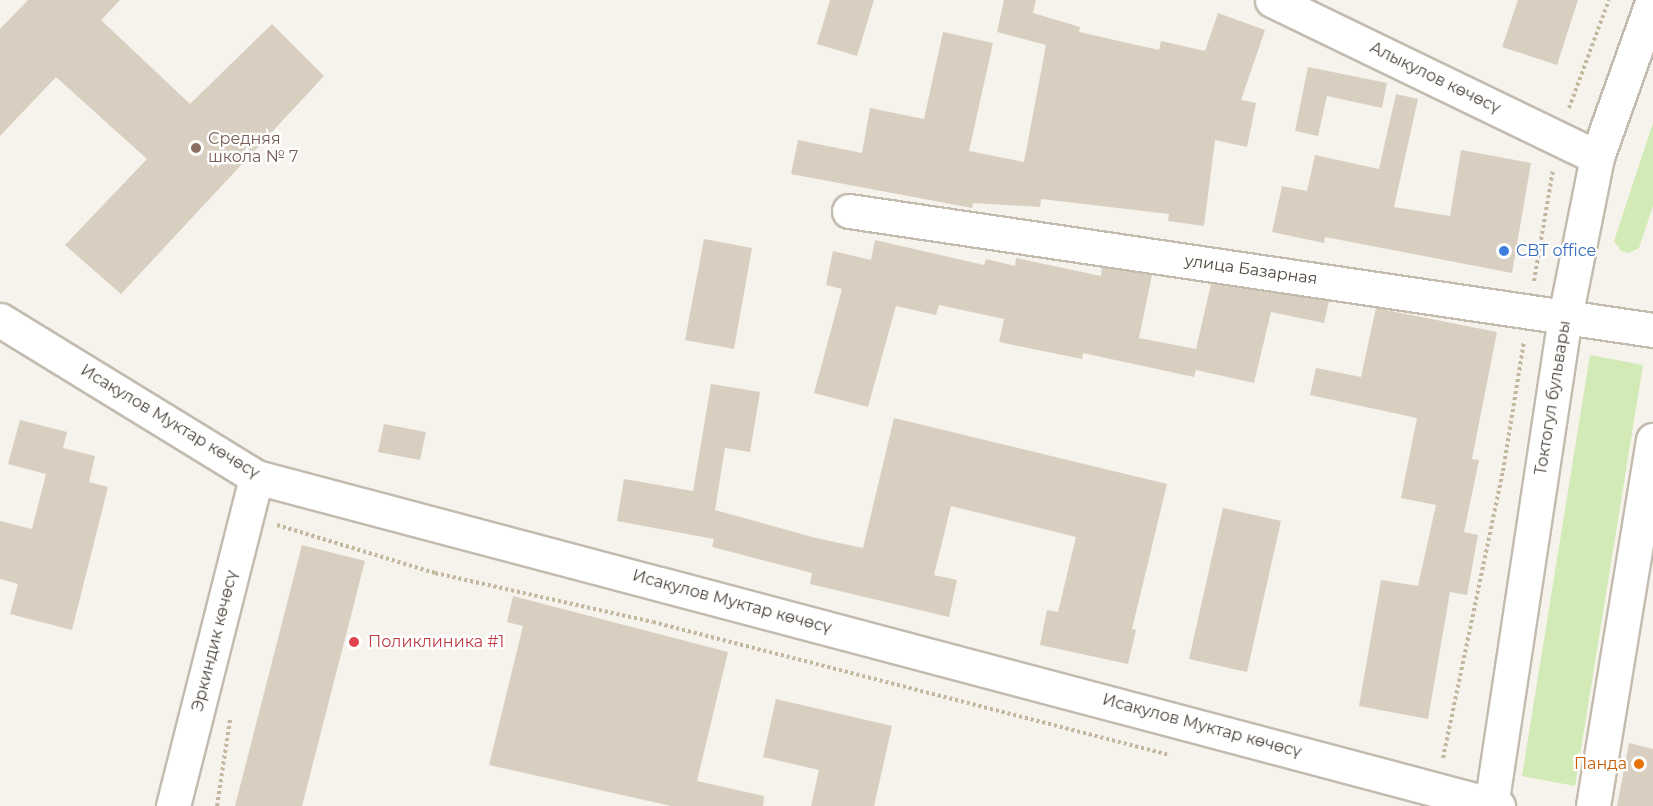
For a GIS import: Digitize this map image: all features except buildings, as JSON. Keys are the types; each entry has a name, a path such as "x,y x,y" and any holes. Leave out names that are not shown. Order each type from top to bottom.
{"street":[{"name":"Алыкулов көчөсү","path":"1272,0 1597,157"},
{"name":"Токтогул бульвары","path":"1494,805 1565,317 1597,157 1653,0"},
{"name":"улица Базарная","path":"849,211 1653,330"},
{"name":"Исакулов Муктар көчөсү","path":"0,320 256,477 1494,805"},
{"path":"1593,806 1653,440"},
{"name":"Эркиндик көчөсү","path":"173,806 256,477"}],"path":[{"path":"1436,788 1503,471 1558,138 1609,0"},
{"path":"270,535 273,523 435,573 653,622 1181,757"},
{"path":"217,806 231,716"}],"green space":[{"path":"1653,123 1653,206 1639,248 1629,253 1621,251 1614,241"},
{"path":"1590,355 1643,365 1575,786 1522,776"}],"place":[{"name":"Средняя школа № 7","path":"196,148"},
{"name":"CBT office","path":"1504,251"},
{"name":"Поликлиника #1","path":"354,642"},
{"name":"Панда","path":"1639,764"}]}
